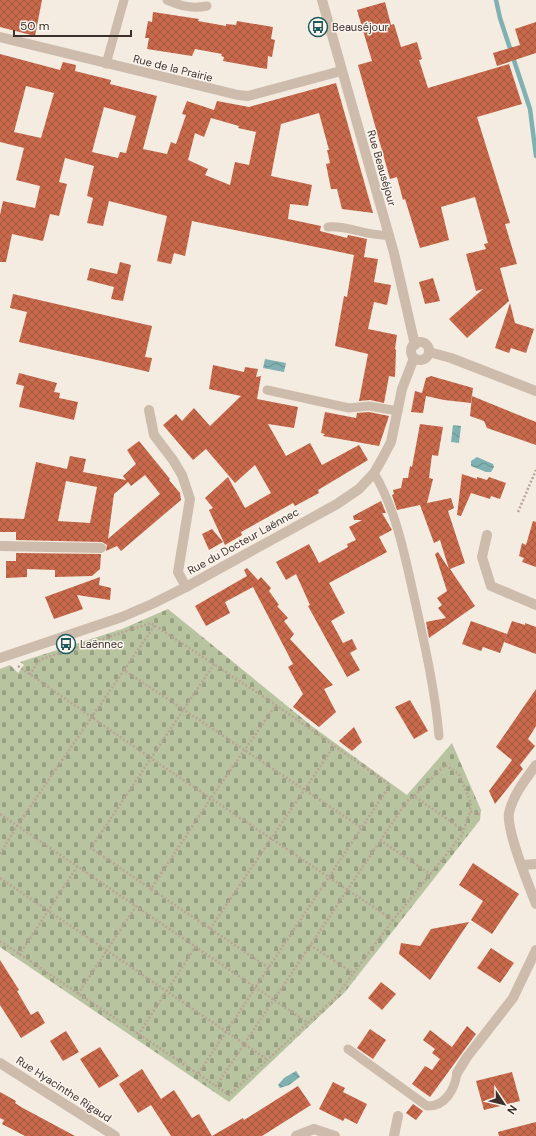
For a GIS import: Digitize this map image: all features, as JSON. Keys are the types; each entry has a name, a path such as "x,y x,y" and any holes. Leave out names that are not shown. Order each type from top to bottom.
{"street":[{"name":"Rue Beauséjour","path":"322,0 389,234 415,345"},
{"name":"Rue de la Prairie","path":"0,37 226,93 248,96 341,70"},
{"path":"423,343 428,346 429,352 427,357 422,360 414,358 412,352 415,345 423,343"},
{"path":"429,352 436,352 536,391"},
{"name":"Rue du Docteur Laënnec","path":"0,658 122,617 186,587 337,504 358,489 374,473 390,442 402,389 414,358"},
{"path":"149,410 154,435 173,460 182,475 190,499 178,572 186,587"},
{"path":"486,535 482,557 491,586 536,605"},
{"path":"0,546 101,548"},
{"path":"536,765 520,788 512,803 509,815 514,843 536,904"},
{"path":"523,865 536,864"},
{"path":"457,1073 467,1057 513,998 536,950"},
{"name":"Rue Hyacinthe Rigaud","path":"0,1063 114,1136"},
{"path":"394,1136 398,1116"},
{"path":"296,1136 314,1129 335,1136"}],"lane":[{"path":"106,64 124,0"},
{"path":"167,0 179,6 190,8 207,6"},
{"path":"328,227 343,227 380,236 389,234"},
{"path":"267,390 349,408 369,406 398,411"},
{"path":"374,473 388,502 400,535 434,692 439,736"},
{"path":"348,1049 427,1106 436,1106 443,1101 453,1089 457,1073"}],"path":[{"path":"518,512 536,470"},
{"path":"30,675 37,663 42,659 120,634 148,623 154,625 276,705 390,785 198,1074"},
{"path":"0,854 17,826 154,625"},
{"path":"13,654 17,665 30,675 152,759 393,920"},
{"path":"214,664 152,759 91,848 269,968"},
{"path":"124,670 362,828"},
{"path":"151,889 210,798 276,705"},
{"path":"210,929 334,746"},
{"path":"0,941 229,1095 335,998 463,830 470,811 471,803 459,774 445,765 407,801 216,1086"},
{"path":"414,796 463,830"},
{"path":"470,811 481,815"},
{"path":"0,814 308,1022"},
{"path":"380,840 430,874"},
{"path":"20,954 77,867"},
{"path":"0,878 268,1060"},
{"path":"78,994 136,906"},
{"path":"310,944 353,974"},
{"path":"138,1035 196,946"}],"green space":[{"path":"168,609 313,727 407,795 452,743 481,810 480,820 345,992 229,1102 0,947 0,669 10,665 18,673 24,665 20,662 122,629"}],"water":[{"path":"265,359 286,363 284,372 263,368"},
{"path":"453,425 461,426 459,443 451,442"},
{"path":"477,457 493,464 494,467 491,472 486,472 471,466 471,461"},
{"path":"296,1071 300,1077 289,1085 280,1088 278,1085 284,1078"}],"building":[{"path":"0,0 42,0 35,36 0,27"},
{"path":"385,2 391,25 394,24 401,47 417,42 422,59 419,60 428,88 509,64 522,104 477,117 510,223 505,224 517,264 500,268 509,301 467,338 449,319 483,289 476,291 466,254 486,249 484,244 488,243 475,197 441,207 449,240 420,248 405,199 403,200 397,177 390,179 358,65 372,61 357,10"},
{"path":"153,12 199,19 198,21 226,26 226,24 236,25 237,21 273,27 271,39 275,40 272,57 268,56 267,69 223,61 224,57 221,56 222,54 195,49 192,56 147,49 149,38 145,38 148,21 152,22"},
{"path":"536,22 536,53 497,66 493,53 520,45 515,29"},
{"path":"0,54 60,70 63,62 76,65 75,71 111,80 110,84 157,96 143,149 167,154 171,142 176,144 186,115 182,114 187,101 214,110 217,101 249,107 336,83 373,213 342,209 337,189 331,189 326,164 330,163 327,150 329,150 319,113 281,124 271,176 312,185 308,206 290,204 288,219 321,226 320,231 347,238 348,235 367,239 364,257 378,259 374,282 391,285 387,305 374,302 368,329 397,335 395,349 395,377 389,376 384,403 370,400 359,401 368,354 335,346 344,296 347,297 354,255 192,221 185,256 174,253 171,264 157,261 167,216 109,201 103,226 87,223 93,198 87,196 94,166 65,158 59,182 67,184 59,216 50,214 43,241 12,234 6,262 0,262 0,215 3,201 35,208 40,186 16,180 24,148 0,142","holes":["26,86 54,93 41,138 14,132","104,107 136,116 126,153 120,152 118,158 92,152","211,118 239,126 238,128 256,132 249,165 235,162 230,185 205,175 208,169 188,160 195,133 204,137"]},
{"path":"120,262 131,265 123,301 111,299 114,287 87,280 90,268 117,274"},
{"path":"433,278 440,301 425,304 419,282"},
{"path":"13,294 152,326 145,357 152,358 149,372 19,342 27,312 10,308"},
{"path":"510,303 515,323 534,329 526,353 511,348 509,353 495,348"},
{"path":"213,365 244,372 245,367 258,369 256,377 261,376 257,399 298,407 294,428 268,424 286,456 310,443 322,465 359,445 368,460 318,490 319,493 295,506 293,503 241,532 242,535 225,545 209,510 213,508 205,498 228,477 245,508 271,493 255,465 235,483 206,449 193,460 163,425 176,414 182,421 194,408 210,426 241,396 209,389"},
{"path":"19,373 57,383 54,392 60,393 59,398 78,402 74,420 19,407 24,386 16,384"},
{"path":"431,376 473,388 471,403 426,396 423,413 411,412 415,391 422,393 426,378"},
{"path":"472,396 536,422 536,445 487,428 484,421 470,416"},
{"path":"325,412 356,418 357,413 369,412 389,416 379,446 323,436 325,434 321,433"},
{"path":"420,424 443,427 438,456 432,455 429,478 433,479 427,503 451,498 454,508 448,511 465,563 450,569 475,606 429,638 426,622 446,618 438,608 442,605 437,598 447,591 435,554 438,552 449,569 440,540 434,543 420,505 397,510 392,495 394,494 393,490 401,488 403,478 408,478 410,466 412,467"},
{"path":"139,441 180,493 181,500 121,551 117,546 106,551 107,545 102,542 16,540 16,532 0,532 0,518 24,519 36,462 67,469 70,456 86,459 83,472 126,480 123,476 136,464 127,450","holes":["145,475 160,494 108,539 114,494 128,482 131,486","66,481 97,487 90,523 58,521"]},
{"path":"462,474 477,479 477,477 487,480 489,477 506,483 500,499 491,496 490,499 471,493 461,516 457,515"},
{"path":"381,501 386,513 382,513 392,530 379,537 387,552 329,583 345,613 331,621 343,643 352,639 357,649 350,653 360,670 347,677 308,606 310,605 296,574 286,580 276,562 309,544 319,563 348,547 347,544 356,540 349,527 362,520 354,520 353,516"},
{"path":"533,521 536,522 536,567 522,562 524,558 519,556 522,543 526,545"},
{"path":"212,529 223,542 209,550 202,534"},
{"path":"16,553 101,554 100,569 92,576 55,577 55,570 27,569 27,577 6,578 6,561 16,561"},
{"path":"247,568 258,580 261,577 271,588 269,591 279,605 277,606 288,618 284,621 294,634 290,639 333,685 324,689 336,712 319,727 293,707 303,694 288,667 293,664 253,587 225,602 230,613 206,626 195,606 247,576 244,570"},
{"path":"100,577 99,585 111,588 110,600 77,595 83,609 54,619 45,597"},
{"path":"471,621 507,634 500,653 483,647 481,651 462,644"},
{"path":"512,621 525,625 525,623 536,627 536,654 504,642"},
{"path":"536,689 536,726 528,739 535,746 520,765 523,769 495,804 489,791 512,760 496,747"},
{"path":"410,700 428,731 414,739 395,707"},
{"path":"354,727 362,742 352,751 339,741"},
{"path":"473,863 519,894 492,934 471,920 483,901 459,885"},
{"path":"469,922 430,980 399,954 401,943 420,946 431,929"},
{"path":"491,948 514,963 500,983 477,968"},
{"path":"0,960 19,990 17,991 31,1015 38,1011 45,1023 21,1038 0,1005"},
{"path":"381,982 396,994 382,1010 368,998"},
{"path":"467,1026 476,1034 430,1097 412,1084 425,1066 432,1070 440,1059 432,1053 435,1049 423,1040 430,1030 452,1047"},
{"path":"370,1029 386,1040 373,1059 357,1048"},
{"path":"66,1031 79,1052 63,1061 50,1041"},
{"path":"100,1047 119,1076 99,1088 80,1059"},
{"path":"142,1069 161,1099 174,1090 192,1118 199,1114 212,1136 171,1136 151,1105 138,1113 119,1084"},
{"path":"512,1072 520,1101 484,1110 476,1081"},
{"path":"333,1082 345,1088 343,1092 367,1104 357,1124 345,1118 343,1121 319,1109"},
{"path":"298,1086 311,1105 262,1136 212,1136 243,1118 244,1120"},
{"path":"0,1092 16,1101 15,1103 21,1107 75,1136 25,1136 2,1124 4,1120 0,1118"},
{"path":"413,1104 423,1111 416,1120 406,1113"},
{"path":"536,1122 536,1136 499,1136 498,1132"}],"waterway":[{"path":"496,0 500,18 530,109 536,156"}],"place":[{"name":"Beauséjour","path":"318,27"},
{"name":"Laënnec","path":"66,644"}]}
